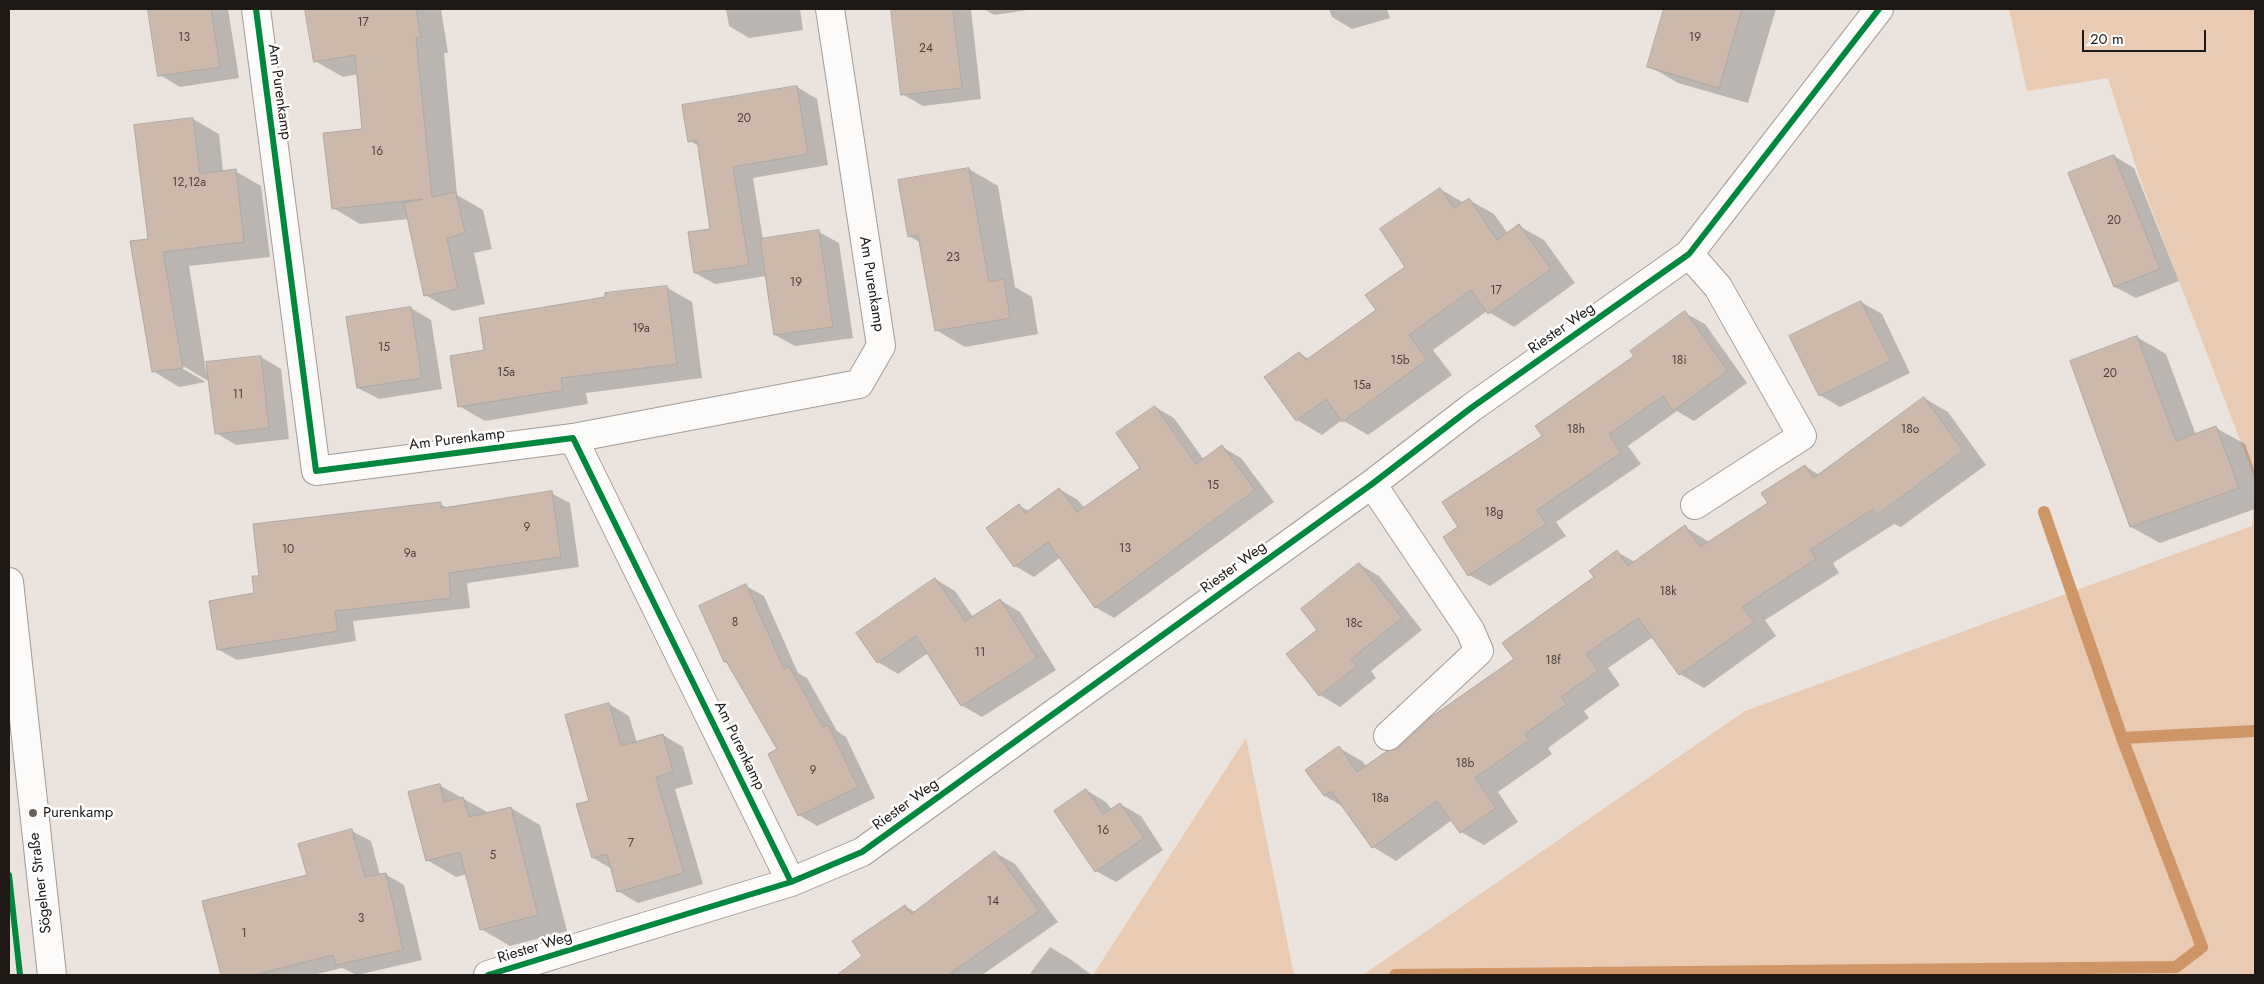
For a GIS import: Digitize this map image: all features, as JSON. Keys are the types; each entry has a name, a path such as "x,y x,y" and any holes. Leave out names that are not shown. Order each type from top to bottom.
{"street":[{"name":"Am Purenkamp","path":"256,9 316,471 573,438 860,384 881,346 830,9"},
{"name":"Riester Weg","path":"488,975 791,882 862,852 1372,484 1470,408 1689,254 1879,9"},
{"path":"1689,254 1718,287 1802,436 1695,505"},
{"name":"Am Purenkamp","path":"573,438 791,882"},
{"path":"1372,484 1470,630 1479,651 1388,736"},
{"name":"Sögelner Straße","path":"9,582 52,975"}],"shaded area":[{"path":"2009,9 2255,9 2255,479 2140,179 2108,78 2027,91"},
{"path":"2255,487 2255,975 1363,975 1745,711 2252,526"},
{"path":"1246,738 1294,975 1093,975"}],"building":[{"path":"148,9 211,9 220,67 158,76"},
{"path":"305,9 416,9 421,37 416,38 432,197 456,192 465,233 447,238 458,289 424,296 404,203 423,199 332,209 323,133 362,129 355,55 314,62"},
{"path":"891,9 953,9 962,88 901,95"},
{"path":"1664,9 1742,9 1719,88 1647,67"},
{"path":"797,86 808,154 733,167 749,265 694,273 688,232 710,229 697,140 688,142 682,105"},
{"path":"193,118 200,174 236,169 244,242 163,252 183,368 152,372 130,241 148,239 134,125"},
{"path":"2114,155 2160,269 2114,287 2068,173"},
{"path":"969,168 989,282 1004,279 1010,318 935,331 918,235 908,237 898,180"},
{"path":"1440,188 1454,208 1469,198 1497,240 1519,224 1551,269 1488,314 1471,290 1409,335 1427,360 1342,422 1326,399 1296,421 1264,377 1299,352 1306,360 1376,310 1365,295 1405,267 1380,229"},
{"path":"819,230 833,327 774,335 760,239"},
{"path":"667,286 677,364 561,378 563,390 458,407 450,356 484,350 479,318 605,297 605,293"},
{"path":"1861,301 1891,361 1819,396 1789,336"},
{"path":"411,307 422,378 357,388 346,317"},
{"path":"1685,311 1728,371 1673,411 1663,396 1609,434 1621,453 1537,510 1546,524 1468,576 1443,537 1458,527 1442,502 1542,436 1535,426 1634,356 1630,351"},
{"path":"2137,336 2176,441 2216,426 2239,488 2130,527 2070,361"},
{"path":"261,356 269,428 215,434 206,362"},
{"path":"1924,397 1963,451 1877,515 1873,509 1810,550 1816,559 1742,607 1754,622 1679,675 1638,618 1586,654 1598,671 1561,697 1567,704 1525,734 1529,740 1475,778 1496,808 1460,833 1437,801 1372,848 1331,791 1324,796 1305,770 1339,746 1357,772 1387,751 1398,748 1431,717 1514,659 1502,643 1594,577 1589,571 1617,550 1628,566 1685,525 1700,547 1768,503 1761,493 1805,465 1813,478"},
{"path":"1155,406 1196,464 1222,445 1255,490 1095,608 1048,542 1014,567 986,528 1019,504 1025,513 1059,488 1077,512 1140,468 1116,433"},
{"path":"552,491 561,557 449,573 451,598 335,611 338,631 217,650 209,601 254,593 252,576 259,576 253,524 441,502 441,508"},
{"path":"1359,563 1402,618 1351,659 1357,666 1319,696 1286,654 1317,630 1301,609"},
{"path":"935,578 965,621 1000,599 1037,658 961,706 916,636 877,663 856,633"},
{"path":"746,584 784,669 789,666 823,727 828,725 858,787 798,816 768,754 777,749 726,661 724,662 699,606"},
{"path":"609,703 621,746 663,734 673,772 656,777 684,873 617,892 607,854 592,858 576,804 589,801 565,715"},
{"path":"440,784 444,802 463,797 469,817 511,807 538,915 480,930 460,852 426,861 408,792"},
{"path":"1086,789 1103,814 1120,803 1144,838 1095,872 1054,811"},
{"path":"352,829 365,877 386,873 403,950 336,965 333,955 254,975 221,975 202,901 307,875 298,844"},
{"path":"995,851 1039,911 948,975 837,975 862,956 852,941 905,905 911,914"}],"waterway":[{"path":"1395,975 2176,967 2202,947 2122,738 2044,512"},
{"path":"2122,738 2255,731"}],"cycle path":[{"path":"256,9 316,471 573,438 791,882"},
{"path":"488,975 791,882 862,852 1372,484 1471,408 1689,254 1879,9"},
{"path":"9,875 20,975"}],"place":[{"name":"Purenkamp","path":"33,813"}]}
